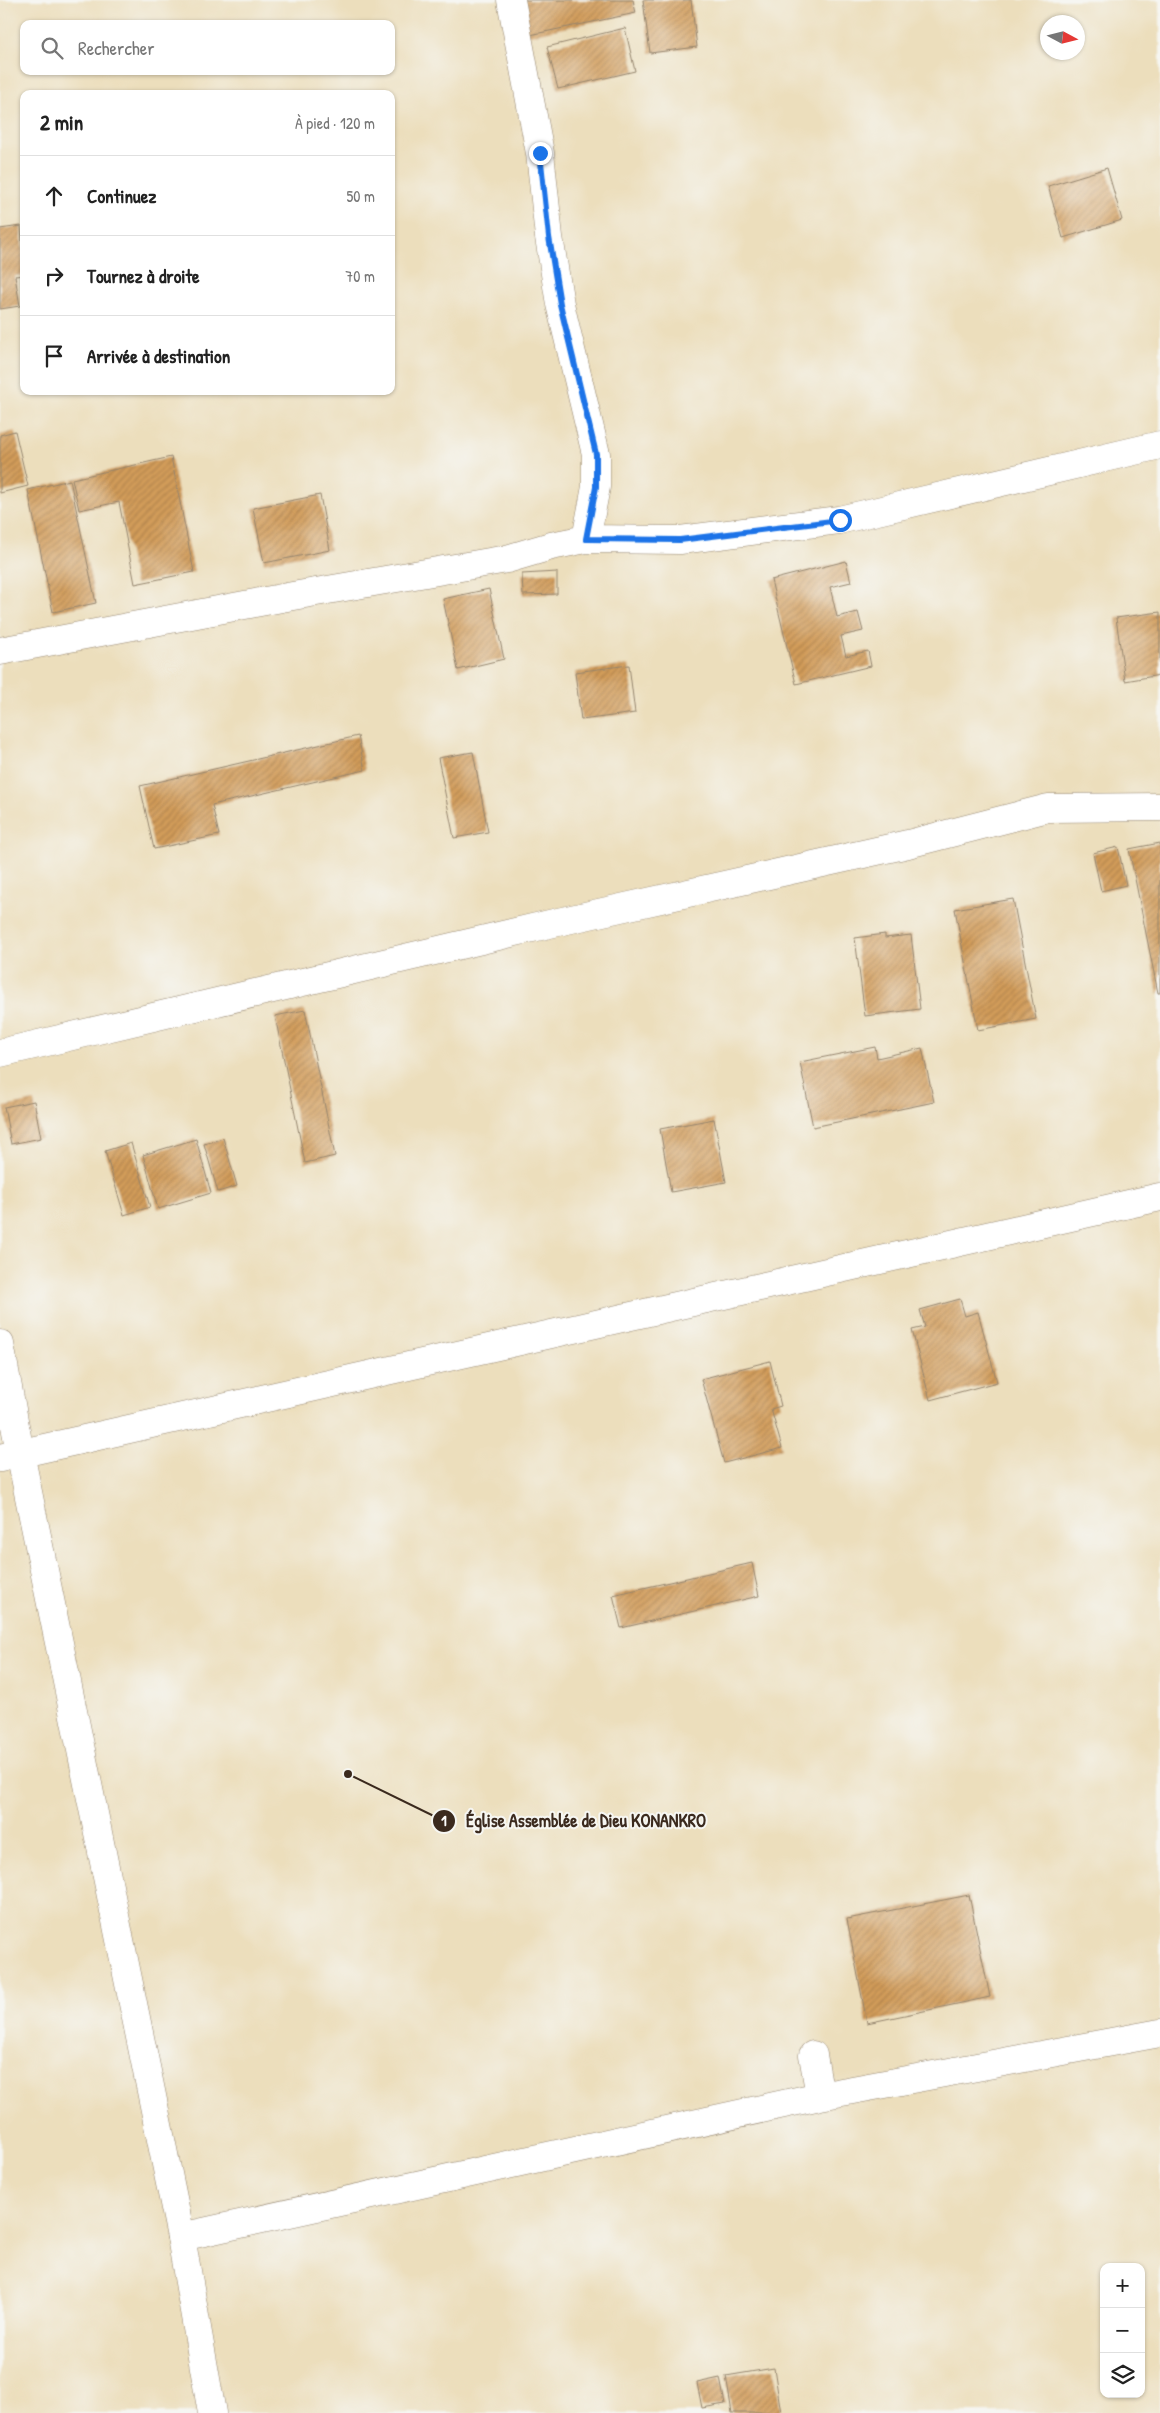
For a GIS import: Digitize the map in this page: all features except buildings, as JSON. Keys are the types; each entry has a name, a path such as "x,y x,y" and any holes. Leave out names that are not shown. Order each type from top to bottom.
{"street":[{"path":"511,0 540,153 549,237 560,304 596,454 596,487 586,539"},
{"path":"0,651 287,597 507,559 551,546 586,539 680,540 840,520 1160,445"},
{"path":"0,1053 567,920 908,844 1048,808 1160,807"},
{"path":"10,1456 1160,1197"},
{"path":"0,1344 10,1456 181,2237 212,2413"},
{"path":"181,2237 820,2096 1160,2032"},
{"path":"813,2055 820,2096"}],"place":[{"name":"Église Assemblée de Dieu KONANKRO","path":"348,1774"}],"route":[{"path":"540,153 549,237 560,304 596,454 596,487 586,539 680,540 840,520"}]}
